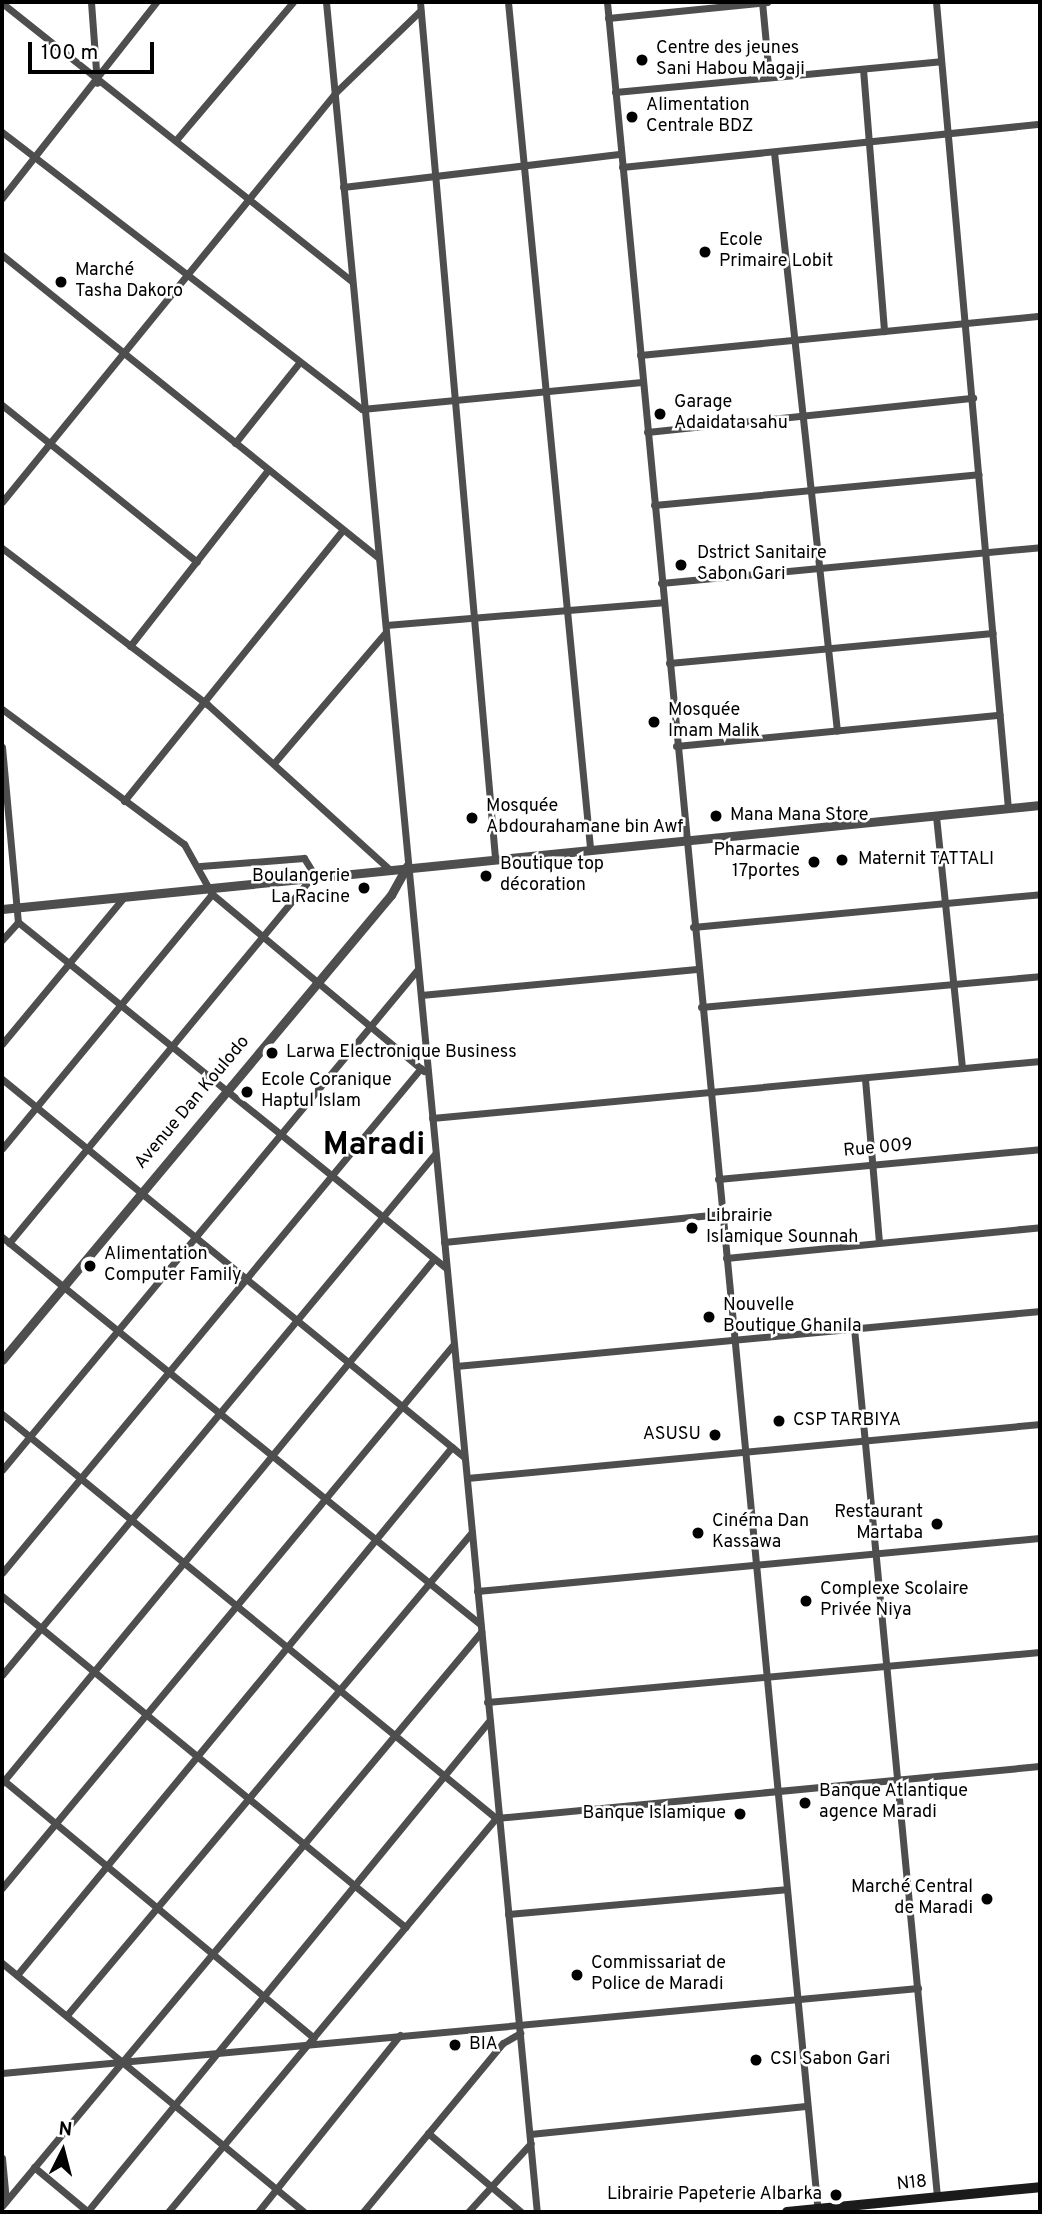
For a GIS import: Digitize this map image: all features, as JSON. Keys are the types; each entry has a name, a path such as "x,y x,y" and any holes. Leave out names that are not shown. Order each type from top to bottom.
{"main road":[{"name":"N18","path":"787,2212 1040,2187"}],"street":[{"path":"90,2 97,83"},
{"path":"2,198 97,83 156,2"},
{"path":"176,141 293,2"},
{"path":"326,2 362,409 421,995 424,1071 432,1118 537,2212"},
{"path":"420,2 433,177 478,616 495,858"},
{"path":"508,2 590,848"},
{"path":"607,2 732,1339 818,2210"},
{"path":"608,18 764,2 769,76"},
{"path":"936,2 1008,808"},
{"path":"2,3 97,83 176,141 352,281"},
{"path":"2,502 182,274 336,92 420,11"},
{"path":"615,92 941,61"},
{"path":"863,69 884,331"},
{"path":"622,167 1040,124"},
{"path":"2,132 182,274 362,409 642,382"},
{"path":"774,152 811,490 825,649 837,731"},
{"path":"343,187 621,154"},
{"path":"2,255 342,531 378,556"},
{"path":"640,355 1040,316"},
{"path":"236,443 298,363"},
{"path":"647,432 973,398"},
{"path":"2,405 197,562"},
{"path":"130,646 268,470"},
{"path":"654,505 979,474"},
{"path":"124,801 207,704 342,531"},
{"path":"661,583 1040,547"},
{"path":"2,548 207,704 388,868"},
{"path":"274,763 386,629 478,616 663,602"},
{"path":"669,663 993,633"},
{"path":"2,709 184,844 200,866 210,890 369,1028 424,1071"},
{"path":"676,746 1000,715"},
{"path":"2,747 18,922 277,1136 446,1268"},
{"path":"2,909 210,890 314,874 1040,805"},
{"path":"936,816 962,1068"},
{"path":"200,866 304,858 314,874"},
{"name":"Avenue Dan Koulodo","path":"2,1360 140,1190 391,895 409,865"},
{"path":"9,1243 169,1048 264,939 314,874"},
{"path":"2,1149 210,890"},
{"path":"693,927 1040,894"},
{"path":"2,1044 123,898"},
{"path":"2,940 18,922"},
{"path":"2,1470 194,1235 418,968"},
{"path":"421,995 697,969"},
{"path":"701,1007 1040,976"},
{"path":"432,1118 1040,1061"},
{"path":"2,1573 331,1176 424,1071"},
{"path":"2,1079 351,1361 464,1457"},
{"path":"865,1079 879,1242"},
{"name":"Rue 009","path":"718,1179 1040,1149"},
{"path":"2,1675 435,1154"},
{"path":"444,1242 721,1214"},
{"path":"726,1258 1040,1227"},
{"path":"2,1237 480,1628"},
{"path":"311,2041 211,1953 3,1781 184,1566 434,1259"},
{"path":"456,1366 1040,1311"},
{"path":"854,1328 937,2197"},
{"path":"2,1888 453,1345"},
{"path":"2,1414 442,1779 498,1817 1040,1766"},
{"path":"467,1478 1040,1424"},
{"path":"16,1975 452,1447"},
{"path":"67,2015 336,1690 472,1532"},
{"path":"477,1591 1040,1538"},
{"path":"2,1596 354,1888 405,1927"},
{"path":"4,2204 480,1628"},
{"path":"487,1702 1040,1652"},
{"path":"34,2166 87,2212 489,1721"},
{"path":"168,2212 498,1817"},
{"path":"508,1914 786,1889"},
{"path":"2,1963 304,2212"},
{"path":"2,2073 311,2041 918,1988"},
{"path":"363,2212 503,2043 520,2033"},
{"path":"258,2212 400,2035"},
{"path":"468,2212 531,2139 806,2106"},
{"path":"428,2133 521,2212"},
{"path":"2,2158 4,2204"}],"place":[{"name":"Centre des jeunes Sani Habou Magaji","path":"642,60"},
{"name":"Alimentation Centrale BDZ","path":"632,117"},
{"name":"Ecole Primaire Lobit","path":"705,252"},
{"name":"Marché Tasha Dakoro","path":"61,282"},
{"name":"Garage Adaidata sahu","path":"660,414"},
{"name":"Dstrict Sanitaire Sabon Gari","path":"681,565"},
{"name":"Mosquée Imam Malik","path":"654,722"},
{"name":"Mana Mana Store","path":"716,816"},
{"name":"Mosquée Abdourahamane bin Awf","path":"472,818"},
{"name":"Maternit TATTALI","path":"842,860"},
{"name":"Pharmacie 17portes","path":"814,862"},
{"name":"Boutique top décoration","path":"486,876"},
{"name":"Boulangerie La Racine","path":"364,888"},
{"name":"Larwa Electronique Business","path":"272,1053"},
{"name":"Ecole Coranique Haptul Islam","path":"247,1092"},
{"name":"Librairie Islamique Sounnah","path":"692,1228"},
{"name":"Alimentation Computer Family","path":"90,1266"},
{"name":"Nouvelle Boutique Ghanila","path":"709,1317"},
{"name":"CSP TARBIYA","path":"779,1421"},
{"name":"ASUSU","path":"715,1435"},
{"name":"Restaurant Martaba","path":"937,1524"},
{"name":"Cinéma Dan Kassawa","path":"698,1533"},
{"name":"Complexe Scolaire Privée Niya","path":"806,1601"},
{"name":"Banque Atlantique agence Maradi","path":"805,1803"},
{"name":"Banque Islamique","path":"740,1814"},
{"name":"Marché Central de Maradi","path":"987,1899"},
{"name":"Commissariat de Police de Maradi","path":"577,1975"},
{"name":"BIA","path":"455,2045"},
{"name":"CSI Sabon Gari","path":"756,2060"},
{"name":"Librairie Papeterie Albarka","path":"836,2195"}],"district":[{"name":"Maradi","path":"374,1146"}]}
